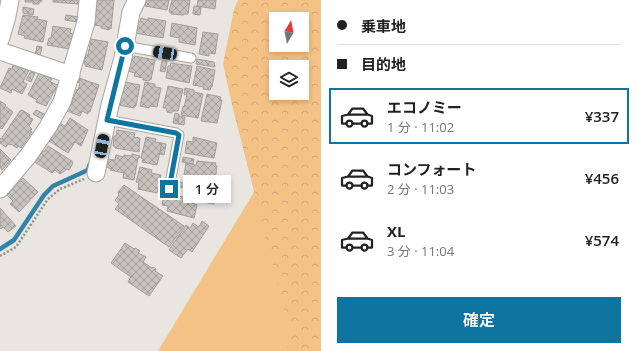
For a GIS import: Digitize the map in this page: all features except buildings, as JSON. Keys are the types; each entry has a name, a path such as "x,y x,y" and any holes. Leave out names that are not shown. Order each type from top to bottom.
{"street":[{"path":"0,40 10,0"},
{"path":"0,189 28,156 48,127 62,102 86,22 88,0"},
{"path":"96,173 125,46 131,12 137,0"},
{"path":"0,51 71,75"}],"lane":[{"path":"125,46 191,58"},
{"path":"107,120 176,133 179,135 169,189"}],"path":[{"path":"0,256 16,247 48,199 60,189 96,173"}],"green space":[{"path":"238,0 321,0 321,351 287,351 290,332 233,109 223,64 234,9"},
{"path":"286,139 321,351 158,351"}],"waterway":[{"path":"0,249 14,240 44,195 53,186 88,170 90,164"}],"route":[{"path":"125,46 107,120 176,133 179,135 169,189"}]}
